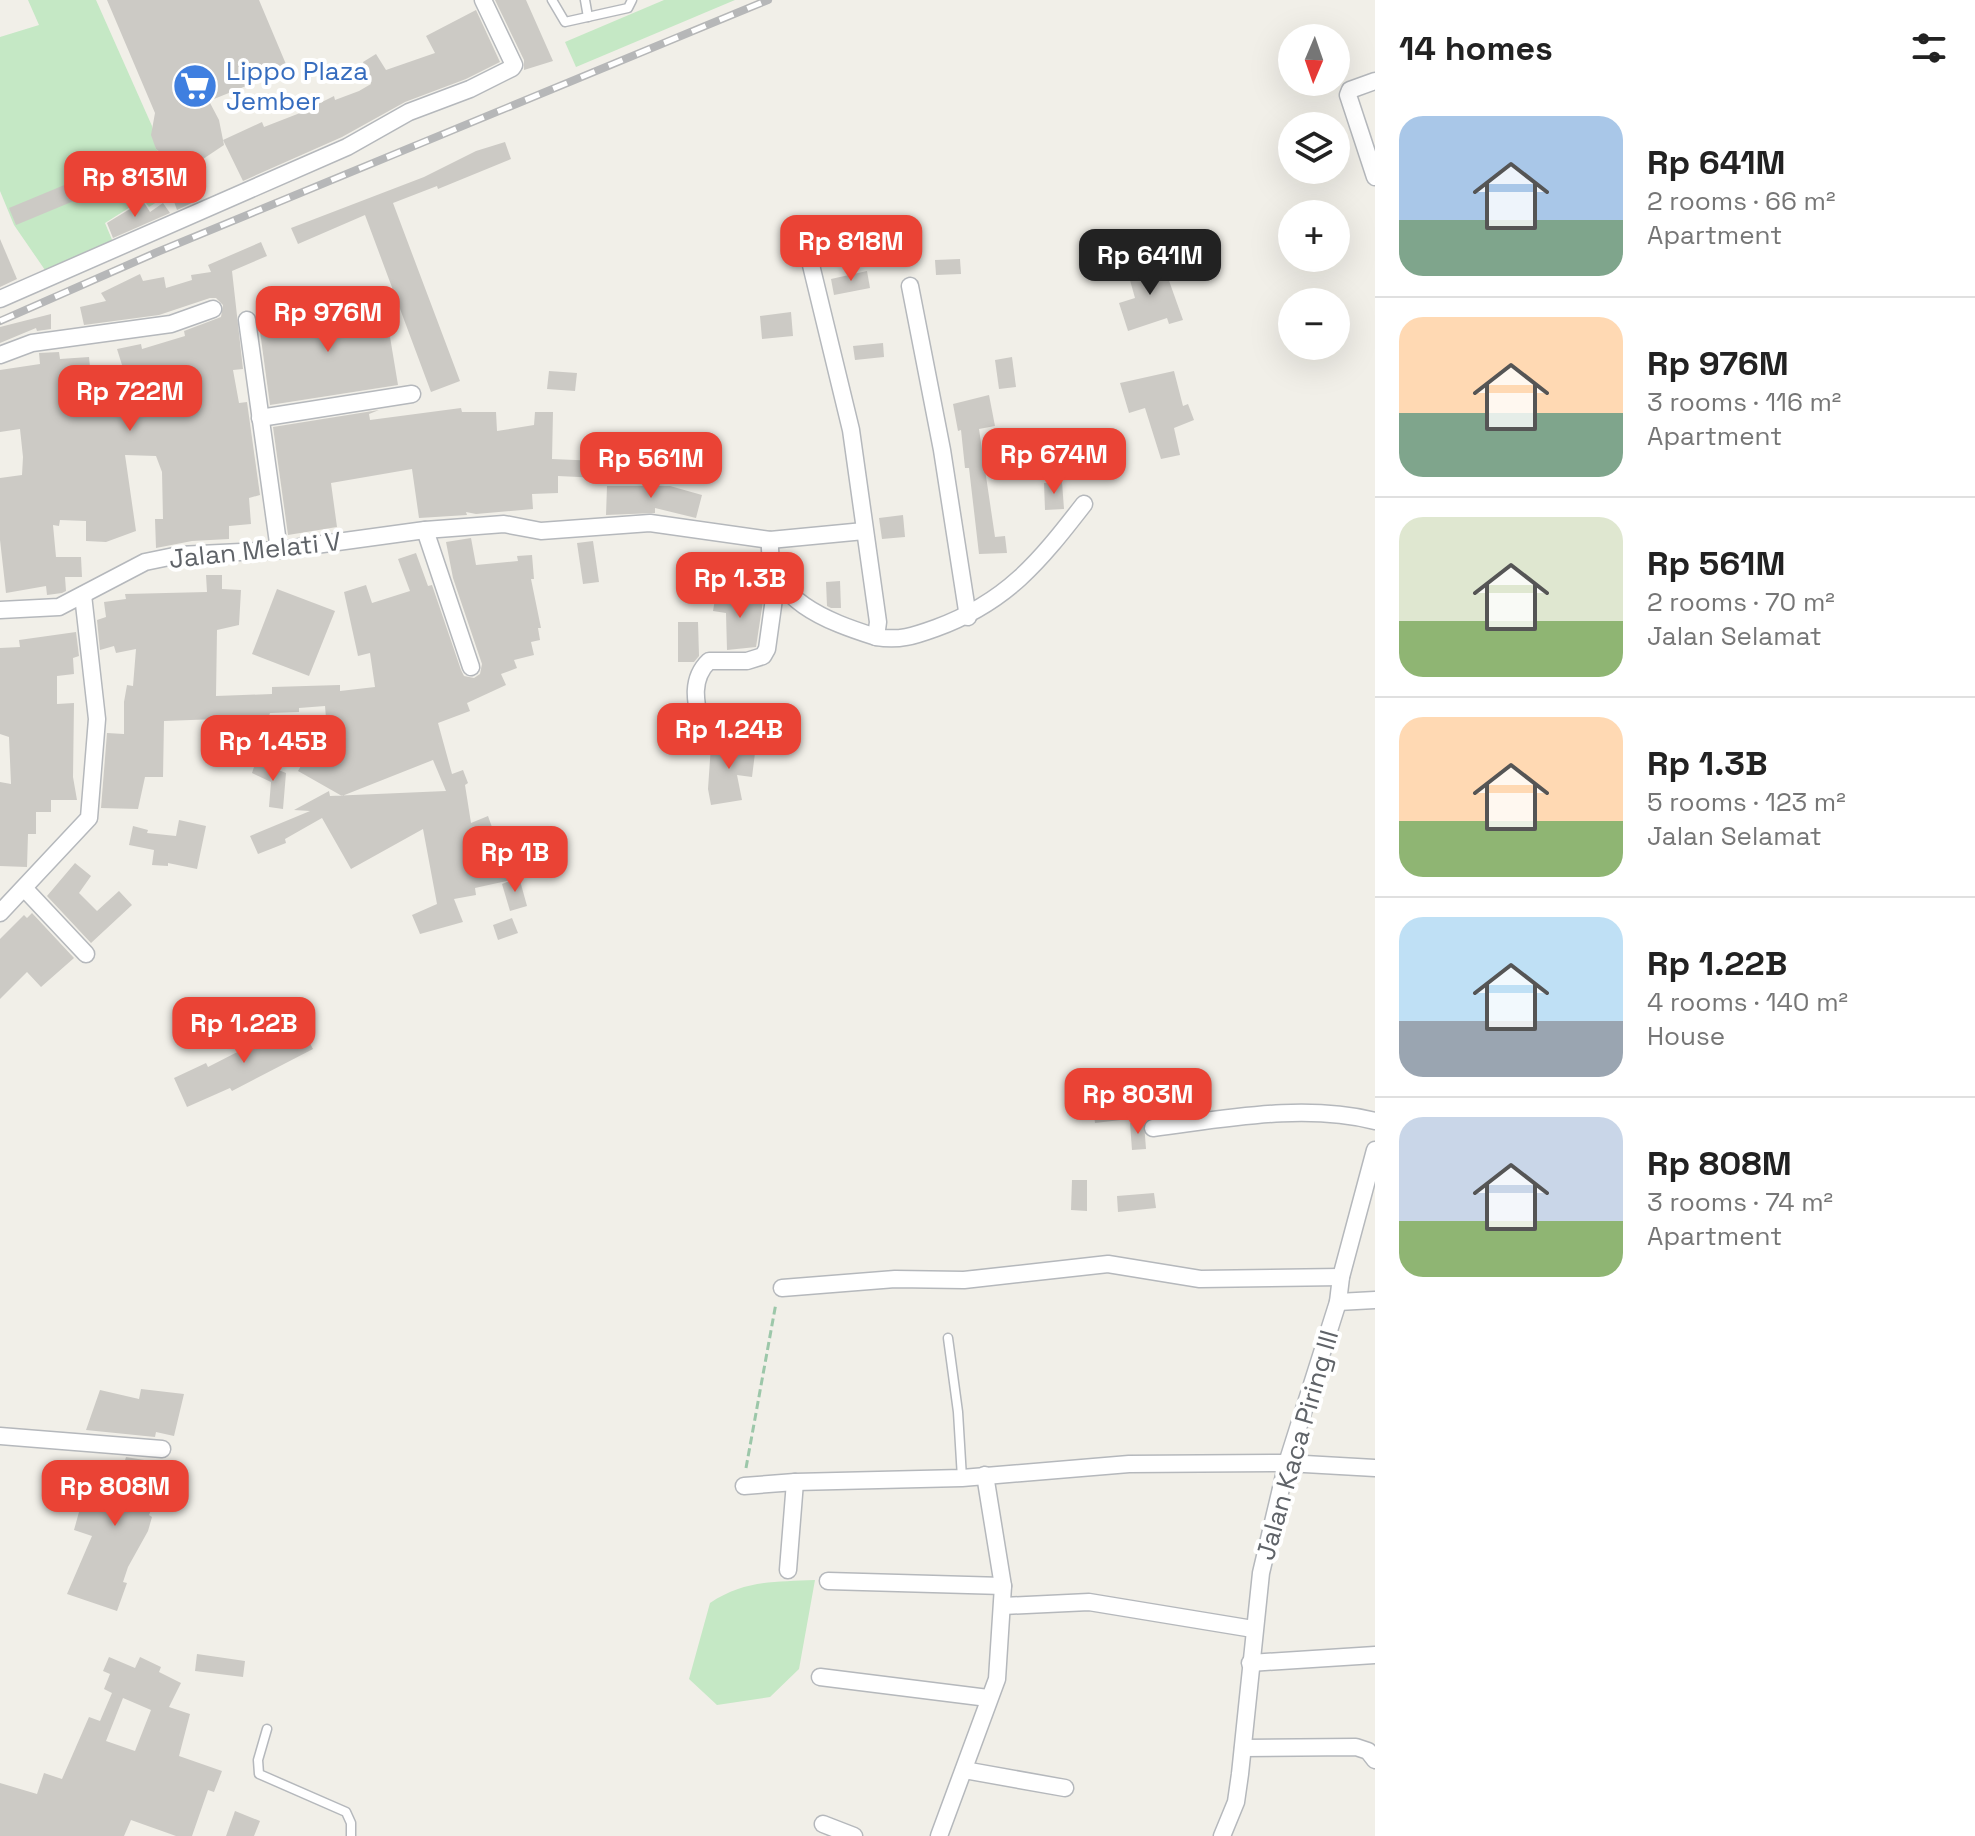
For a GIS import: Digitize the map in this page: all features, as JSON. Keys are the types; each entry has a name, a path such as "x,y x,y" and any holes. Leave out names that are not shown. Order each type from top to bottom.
{"street":[{"path":"0,299 318,161 409,112 470,89 512,68 514,65 483,0"},
{"path":"1375,81 1350,90 1348,95 1375,177"},
{"path":"811,265 851,430 878,622 876,637"},
{"path":"910,286 942,450 968,617"},
{"path":"0,355 32,343 171,324 213,309"},
{"path":"247,320 279,550"},
{"path":"260,418 412,394"},
{"path":"777,577 800,604 817,616 876,637 906,638 968,617 1015,584 1084,504"},
{"name":"Jalan Melati V","path":"0,610 59,607 145,562 179,555 279,550 425,530 504,524 541,531 650,523 770,540 864,531"},
{"path":"425,530 471,667"},
{"path":"703,737 694,684 697,673 709,661 747,661 763,656 767,649 777,577 770,540"},
{"path":"3,907 89,818 97,719 83,595"},
{"path":"24,888 86,954"},
{"path":"1153,1128 1260,1114 1353,1116 1375,1121"},
{"name":"Jalan Kaca Piring III","path":"1222,1836 1236,1802 1261,1573 1287,1463 1338,1302 1341,1277 1375,1150"},
{"path":"782,1288 895,1279 964,1280 1108,1264 1200,1279 1341,1277"},
{"path":"1338,1302 1375,1300"},
{"path":"0,1436 162,1449"},
{"path":"744,1486 962,1478 1129,1464 1287,1463 1375,1468"},
{"path":"939,1836 997,1679 1003,1586 985,1475"},
{"path":"788,1570 795,1482"},
{"path":"828,1581 1003,1586"},
{"path":"1003,1606 1089,1602 1253,1629"},
{"path":"1250,1663 1375,1655"},
{"path":"820,1677 988,1698"},
{"path":"1243,1748 1356,1747 1368,1751 1375,1760"},
{"path":"964,1770 1065,1788"},
{"path":"823,1824 854,1836"}],"lane":[{"path":"552,0 565,22 628,8 632,0"},
{"path":"585,0 588,17"},
{"path":"948,1338 958,1412 962,1478"},
{"path":"267,1729 258,1760 259,1774 346,1812 351,1823 351,1836"}],"path":[{"path":"744,1486 773,1309 782,1288"}],"green space":[{"path":"28,0 96,0 152,126 156,149 171,162 182,186 149,207 143,199 105,223 113,242 45,270 14,225 0,191 0,37 39,25"},
{"path":"664,0 735,0 576,67 565,42"},
{"path":"815,1580 799,1669 770,1697 717,1705 689,1679 710,1603 748,1586"}],"building":[{"name":"Lippo Plaza Jember","path":"107,0 259,0 288,69 209,101 219,120 224,145 194,165 175,164 156,149 151,135 155,113"},
{"path":"495,0 526,0 553,61 524,70 524,60"},
{"path":"476,10 500,62 466,79 405,102 342,137 243,181 223,140 262,122 264,127 300,113 334,96 335,100 359,91 371,84 363,62 376,54 386,70 435,53 426,36"},
{"path":"505,142 511,159 438,189 437,186 393,203 460,381 431,392 365,215 298,244 291,228 424,177 476,151"},
{"path":"103,169 110,186 16,225 9,208"},
{"path":"187,186 196,201 177,210 172,196"},
{"path":"143,201 150,212 163,203 170,213 113,238 107,223"},
{"path":"0,239 17,279 0,287"},
{"path":"261,242 267,256 232,271 243,369 233,370 239,403 247,402 260,495 249,498 251,524 229,526 229,539 192,541 156,548 155,519 163,519 162,472 156,456 125,455 136,531 106,542 86,541 86,521 60,520 59,526 53,525 56,557 81,557 82,577 65,577 66,591 62,593 47,595 46,586 6,593 0,540 0,478 22,475 23,457 20,429 0,432 0,370 40,364 39,353 59,352 60,359 89,357 94,405 132,397 117,349 141,344 142,349 185,336 184,331 221,317 223,305 216,298 210,298 159,315 84,325 80,307 106,301 101,293 140,274 143,281 164,277 166,288 192,280 191,275 211,272 208,265"},
{"path":"960,259 961,274 936,275 935,260"},
{"path":"1145,261 1147,267 1162,261 1183,320 1169,324 1167,318 1128,331 1119,303 1135,298 1126,266"},
{"path":"867,271 870,288 834,295 831,279"},
{"path":"384,301 398,385 270,405 259,324"},
{"path":"791,312 793,336 762,339 760,316"},
{"path":"51,314 51,329 37,331 36,328 0,343 0,327"},
{"path":"883,343 884,357 855,360 853,346"},
{"path":"1012,357 1016,387 999,389 995,360"},
{"path":"549,371 577,373 575,391 547,389"},
{"path":"1174,371 1183,406 1188,404 1194,420 1174,428 1180,455 1161,459 1145,408 1129,413 1120,383"},
{"path":"989,395 995,426 979,429 995,537 1005,536 1007,553 979,554 969,468 965,468 961,430 958,431 953,404"},
{"path":"461,408 462,412 496,412 497,431 534,425 535,412 553,412 552,459 599,461 599,478 558,476 558,493 532,494 533,509 419,518 412,469 331,483 337,527 288,535 273,427 379,410 369,414 370,420"},
{"path":"1062,482 1064,509 1045,510 1044,483"},
{"path":"607,486 670,486 702,495 696,518 655,508 655,513 606,515"},
{"path":"903,515 905,537 882,539 879,518"},
{"path":"471,538 476,565 518,561 517,556 532,555 534,579 531,579 541,628 538,628 540,640 531,642 534,655 514,660 517,668 501,674 506,685 467,703 470,711 438,723 452,774 463,770 468,783 465,785 471,823 488,816 511,880 475,888 476,895 454,899 463,922 420,934 412,915 437,904 423,829 351,869 322,818 285,839 286,843 258,854 250,836 310,811 294,810 329,791 330,796 341,796 298,771 313,745 329,754 325,706 299,708 299,712 270,713 255,761 240,761 244,718 164,721 163,777 145,777 138,809 101,808 107,733 124,734 124,702 127,685 133,686 136,649 116,653 114,646 100,650 97,620 106,617 104,602 126,599 125,594 207,592 206,575 222,575 222,589 241,590 239,625 217,630 216,696 272,694 272,687 340,685 340,691 375,687 370,653 358,656 344,592 366,585 372,603 410,591 398,559 416,553 428,586 432,585 461,670 464,676 474,678 480,674 482,664 453,578 446,542","holes":["433,760 446,791 343,795"]},
{"path":"593,541 599,582 583,584 577,543"},
{"path":"840,581 841,608 831,608 827,606 826,582"},
{"path":"277,589 335,611 309,676 252,654"},
{"path":"716,593 763,601 756,647 727,650 726,613 713,611"},
{"path":"678,622 698,622 699,656 694,662 678,662"},
{"path":"76,632 79,656 73,658 74,674 57,676 57,704 74,703 73,777 77,800 51,800 51,812 36,812 36,834 28,834 27,867 0,866 0,782 11,784 9,737 0,734 0,648 20,647 19,640"},
{"path":"667,712 687,713 691,733 666,732"},
{"path":"740,742 756,745 752,777 737,775 742,800 711,805 708,789 711,745 739,746"},
{"path":"256,761 286,773 283,809 269,807 271,782 252,773"},
{"path":"179,820 206,826 197,869 168,863 168,866 152,865 154,850 129,845 133,826 148,830 147,833 176,836"},
{"path":"75,863 91,876 79,893 97,911 119,891 132,905 91,943 47,896"},
{"path":"519,877 527,906 510,911 502,884"},
{"path":"32,913 74,958 41,987 27,972 0,999 0,939 24,915 27,918"},
{"path":"512,918 518,933 498,940 493,925"},
{"path":"298,1021 313,1049 232,1091 230,1088 187,1107 174,1078 206,1063 208,1067"},
{"path":"1140,1070 1142,1090 1136,1090 1138,1118 1095,1123 1091,1089 1127,1085 1125,1071"},
{"path":"1130,1123 1144,1123 1146,1149 1132,1150"},
{"path":"1072,1180 1087,1180 1087,1211 1071,1210"},
{"path":"1154,1193 1156,1208 1118,1212 1117,1196"},
{"path":"141,1389 184,1394 174,1436 156,1432 155,1437 86,1430 100,1390 139,1399"},
{"path":"126,1457 169,1464 149,1515 152,1517 148,1531 128,1567 123,1582 127,1583 117,1611 67,1594 92,1536 74,1530 79,1512 108,1460 123,1467"},
{"path":"197,1654 245,1661 243,1677 195,1671"},
{"path":"109,1657 135,1668 140,1657 161,1667 159,1672 181,1683 169,1707 190,1714 179,1756 222,1771 214,1792 208,1790 192,1836 176,1836 131,1820 124,1836 0,1836 0,1783 37,1794 44,1773 62,1779 89,1717 100,1721 112,1693 104,1689 110,1674 103,1671","holes":["123,1698 151,1710 135,1751 106,1741"]},
{"path":"235,1811 260,1821 254,1836 226,1836"}],"railway":[{"path":"0,321 155,253 768,0"}],"place":[{"name":"Lippo Plaza Jember","path":"195,86"}]}
